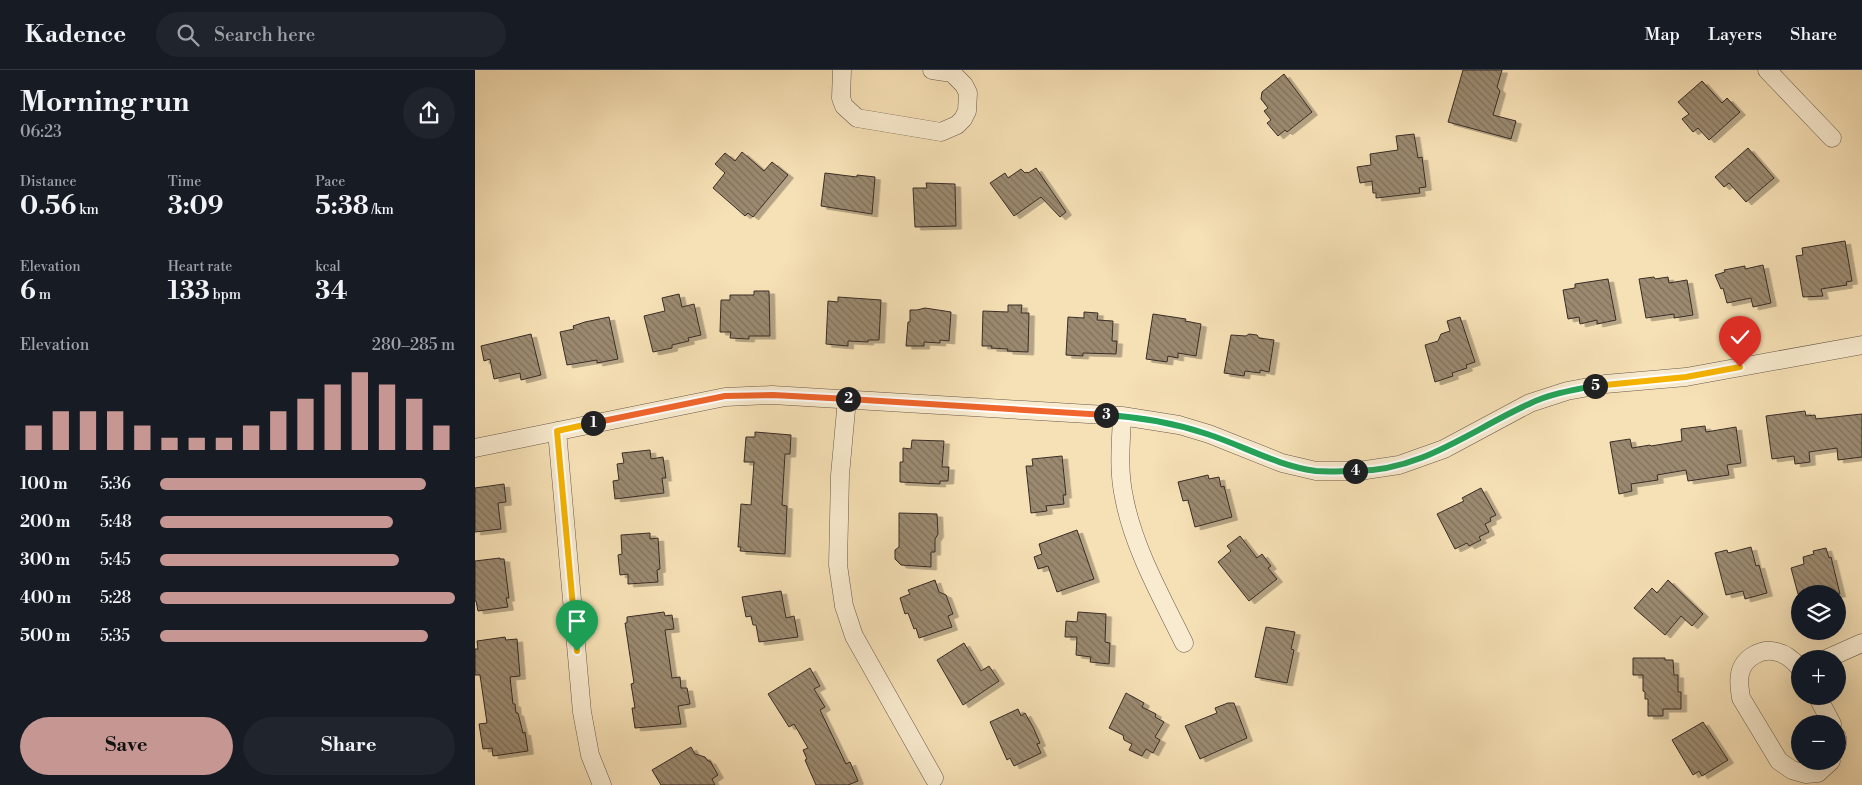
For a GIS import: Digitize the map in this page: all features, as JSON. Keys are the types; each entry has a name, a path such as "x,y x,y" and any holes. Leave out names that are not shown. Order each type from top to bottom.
{"street":[{"path":"842,70 841,98 844,106 857,118 941,132 957,125 963,119 967,111 968,93 959,78 952,73 932,70"},
{"path":"1767,70 1832,138"},
{"path":"475,448 725,396 773,395 1123,416 1179,425 1209,434 1282,463 1316,471 1359,471 1399,465 1444,449 1530,403 1567,391 1605,384 1686,377 1862,345"},
{"path":"847,399 840,475 838,565 844,606 854,636 934,778"},
{"path":"1123,416 1120,459 1124,497 1133,531 1184,643"},
{"path":"557,431 582,712 590,755 603,785"},
{"path":"1846,650 1862,643"},
{"path":"1791,658 1777,651 1762,652 1749,658 1740,672 1739,686 1741,698 1779,761 1791,769"},
{"path":"1792,770 1806,774 1818,773 1821,770"}],"building":[{"path":"1463,70 1502,70 1497,87 1500,91 1493,115 1516,121 1511,139 1448,122"},
{"path":"1284,74 1312,112 1287,132 1285,130 1278,136 1267,123 1271,120 1264,111 1268,108 1261,99 1262,92"},
{"path":"1702,81 1722,103 1727,98 1740,112 1709,140 1698,128 1693,132 1682,119 1689,114 1678,102"},
{"path":"1414,134 1418,158 1422,157 1426,187 1419,188 1420,193 1376,198 1376,193 1373,193 1372,181 1360,183 1357,167 1371,165 1370,154 1398,150 1396,136"},
{"path":"1748,148 1774,178 1746,202 1729,183 1724,187 1715,177"},
{"path":"742,152 764,171 772,162 788,175 753,217 748,213 745,216 713,188 725,173 715,164 725,153 735,161"},
{"path":"1036,168 1066,212 1060,217 1041,197 1014,216 990,183 1005,173 1008,178 1021,169 1028,173"},
{"path":"825,173 875,177 872,214 821,206"},
{"path":"926,183 955,184 956,226 915,227 913,188 927,188"},
{"path":"1845,241 1852,281 1846,282 1847,285 1821,289 1823,296 1803,297 1796,256 1803,255 1802,248"},
{"path":"1763,265 1771,303 1753,307 1751,298 1727,303 1723,288 1721,289 1715,275 1725,272 1724,270 1745,266 1745,269"},
{"path":"1654,277 1655,279 1668,277 1669,283 1687,280 1693,315 1674,318 1674,314 1646,318 1639,279"},
{"path":"1608,279 1616,320 1597,324 1597,320 1580,324 1579,317 1568,319 1563,290 1575,288 1575,284"},
{"path":"754,291 769,291 770,336 749,336 749,339 730,338 731,332 720,332 721,300 730,300 730,295 754,295"},
{"path":"679,294 682,307 694,304 701,335 688,338 689,341 672,345 672,348 653,352 644,316 665,311 662,298"},
{"path":"838,297 881,300 879,340 868,340 868,342 848,341 848,346 826,344 828,301 838,302"},
{"path":"1008,305 1022,305 1021,313 1029,313 1028,352 1007,351 1008,349 982,346 983,311 1008,312"},
{"path":"925,308 951,312 949,341 940,340 940,343 924,342 924,346 906,346 910,310"},
{"path":"1084,312 1098,313 1097,320 1113,321 1112,341 1117,341 1116,354 1083,353 1083,356 1066,355 1068,317 1084,318"},
{"path":"1153,314 1186,319 1185,321 1201,324 1196,356 1178,353 1178,358 1168,356 1167,362 1146,359"},
{"path":"609,317 618,359 597,363 597,360 567,365 560,332 574,329 573,326 585,322"},
{"path":"1460,317 1475,362 1466,365 1467,368 1452,373 1453,376 1435,382 1425,345 1438,341 1441,334 1450,331 1447,321"},
{"path":"531,334 541,375 521,380 520,373 494,379 490,359 484,361 481,346"},
{"path":"1249,334 1257,335 1259,338 1274,340 1269,372 1260,370 1260,373 1245,371 1244,376 1224,373 1231,335 1246,336"},
{"path":"1805,411 1806,416 1815,415 1816,419 1862,414 1862,457 1838,460 1837,448 1809,452 1810,462 1795,464 1794,456 1772,459 1766,416"},
{"path":"1705,426 1706,432 1736,427 1741,463 1727,465 1729,475 1688,481 1686,470 1657,475 1658,480 1631,484 1632,491 1619,494 1610,442 1630,439 1632,448 1682,441 1681,429"},
{"path":"755,432 791,435 790,454 785,454 782,505 787,506 785,554 740,551 741,547 738,547 741,504 751,505 754,462 744,462 746,437 755,437"},
{"path":"912,440 944,441 942,467 949,467 948,481 940,481 940,484 900,482 900,462 903,462 903,448 911,449"},
{"path":"650,450 651,459 663,457 666,478 662,478 664,493 615,499 613,481 619,480 617,464 624,463 622,453"},
{"path":"1062,456 1066,495 1063,495 1064,504 1046,506 1047,511 1031,513 1026,466 1033,466 1032,459"},
{"path":"1208,475 1209,479 1219,477 1221,487 1224,486 1232,517 1195,527 1188,500 1183,501 1178,482"},
{"path":"504,484 506,502 498,503 501,529 475,532 475,488"},
{"path":"1481,488 1496,515 1485,524 1489,532 1479,537 1481,540 1469,546 1467,543 1455,549 1437,514 1464,501 1462,498"},
{"path":"899,513 937,514 938,534 935,539 935,552 931,552 931,567 901,565 895,559 895,550 899,547"},
{"path":"1077,530 1094,579 1057,592 1048,566 1038,569 1034,557 1042,554 1039,544"},
{"path":"650,533 650,539 658,538 660,569 657,570 658,582 628,584 628,574 620,575 618,555 622,554 621,535"},
{"path":"1240,536 1257,558 1262,554 1271,566 1268,568 1277,579 1249,601 1218,562 1231,551 1227,546"},
{"path":"1751,547 1756,566 1759,565 1767,593 1745,599 1743,591 1726,595 1715,553 1727,550 1728,553"},
{"path":"1826,548 1829,558 1831,557 1838,585 1796,585 1791,568 1804,564 1803,557 1814,554 1813,551"},
{"path":"504,559 509,598 506,598 508,607 478,611 475,601 475,561"},
{"path":"935,580 939,592 946,595 953,614 948,616 952,627 919,638 908,613 905,614 900,598 910,594 908,590"},
{"path":"1668,580 1703,614 1692,626 1681,616 1665,635 1634,608 1652,588 1657,593"},
{"path":"781,591 786,618 794,616 798,637 759,642 756,625 753,625 751,616 746,617 742,597"},
{"path":"664,612 665,616 672,615 674,629 665,630 672,678 680,677 681,688 687,688 690,704 678,706 681,724 635,728 632,708 635,708 631,684 634,683 625,623 627,623 627,617"},
{"path":"1078,612 1106,614 1105,642 1110,643 1109,664 1090,662 1091,657 1076,655 1077,637 1065,637 1066,621 1077,622"},
{"path":"1266,627 1295,632 1291,649 1294,650 1287,683 1255,677"},
{"path":"505,637 506,640 517,639 520,676 510,677 513,704 515,704 523,733 525,732 528,751 493,756 492,748 483,749 479,724 487,723 480,675 475,675 475,649 478,649 477,641"},
{"path":"964,643 981,671 989,666 999,681 963,705 937,660"},
{"path":"1633,658 1665,658 1665,660 1673,660 1674,675 1678,675 1678,692 1681,692 1681,709 1663,709 1663,716 1648,716 1648,699 1645,699 1645,692 1643,691 1643,675 1633,675"},
{"path":"810,668 820,686 814,689 825,707 820,710 846,764 850,762 858,781 848,785 816,785 805,760 807,759 803,750 808,748 794,724 789,727 768,694"},
{"path":"1126,693 1144,703 1142,707 1156,714 1155,717 1164,722 1155,737 1160,740 1153,753 1146,749 1142,756 1129,750 1132,744 1124,740 1123,735 1109,728"},
{"path":"1228,703 1234,703 1247,738 1200,759 1185,726 1217,713 1215,708"},
{"path":"1018,709 1021,716 1025,713 1033,727 1040,743 1037,744 1041,753 1014,766 1010,758 1007,760 990,722"},
{"path":"1703,722 1728,760 1702,776 1699,771 1693,775 1672,740"},
{"path":"691,747 695,754 705,757 710,761 718,775 712,779 715,785 661,785 652,770"}],"route":[{"path":"577,651 557,431 725,396 773,395 1148,419 1179,425 1209,434 1282,463 1316,471 1359,471 1399,465 1444,449 1530,403 1567,391 1605,384 1686,377 1740,367"}]}
